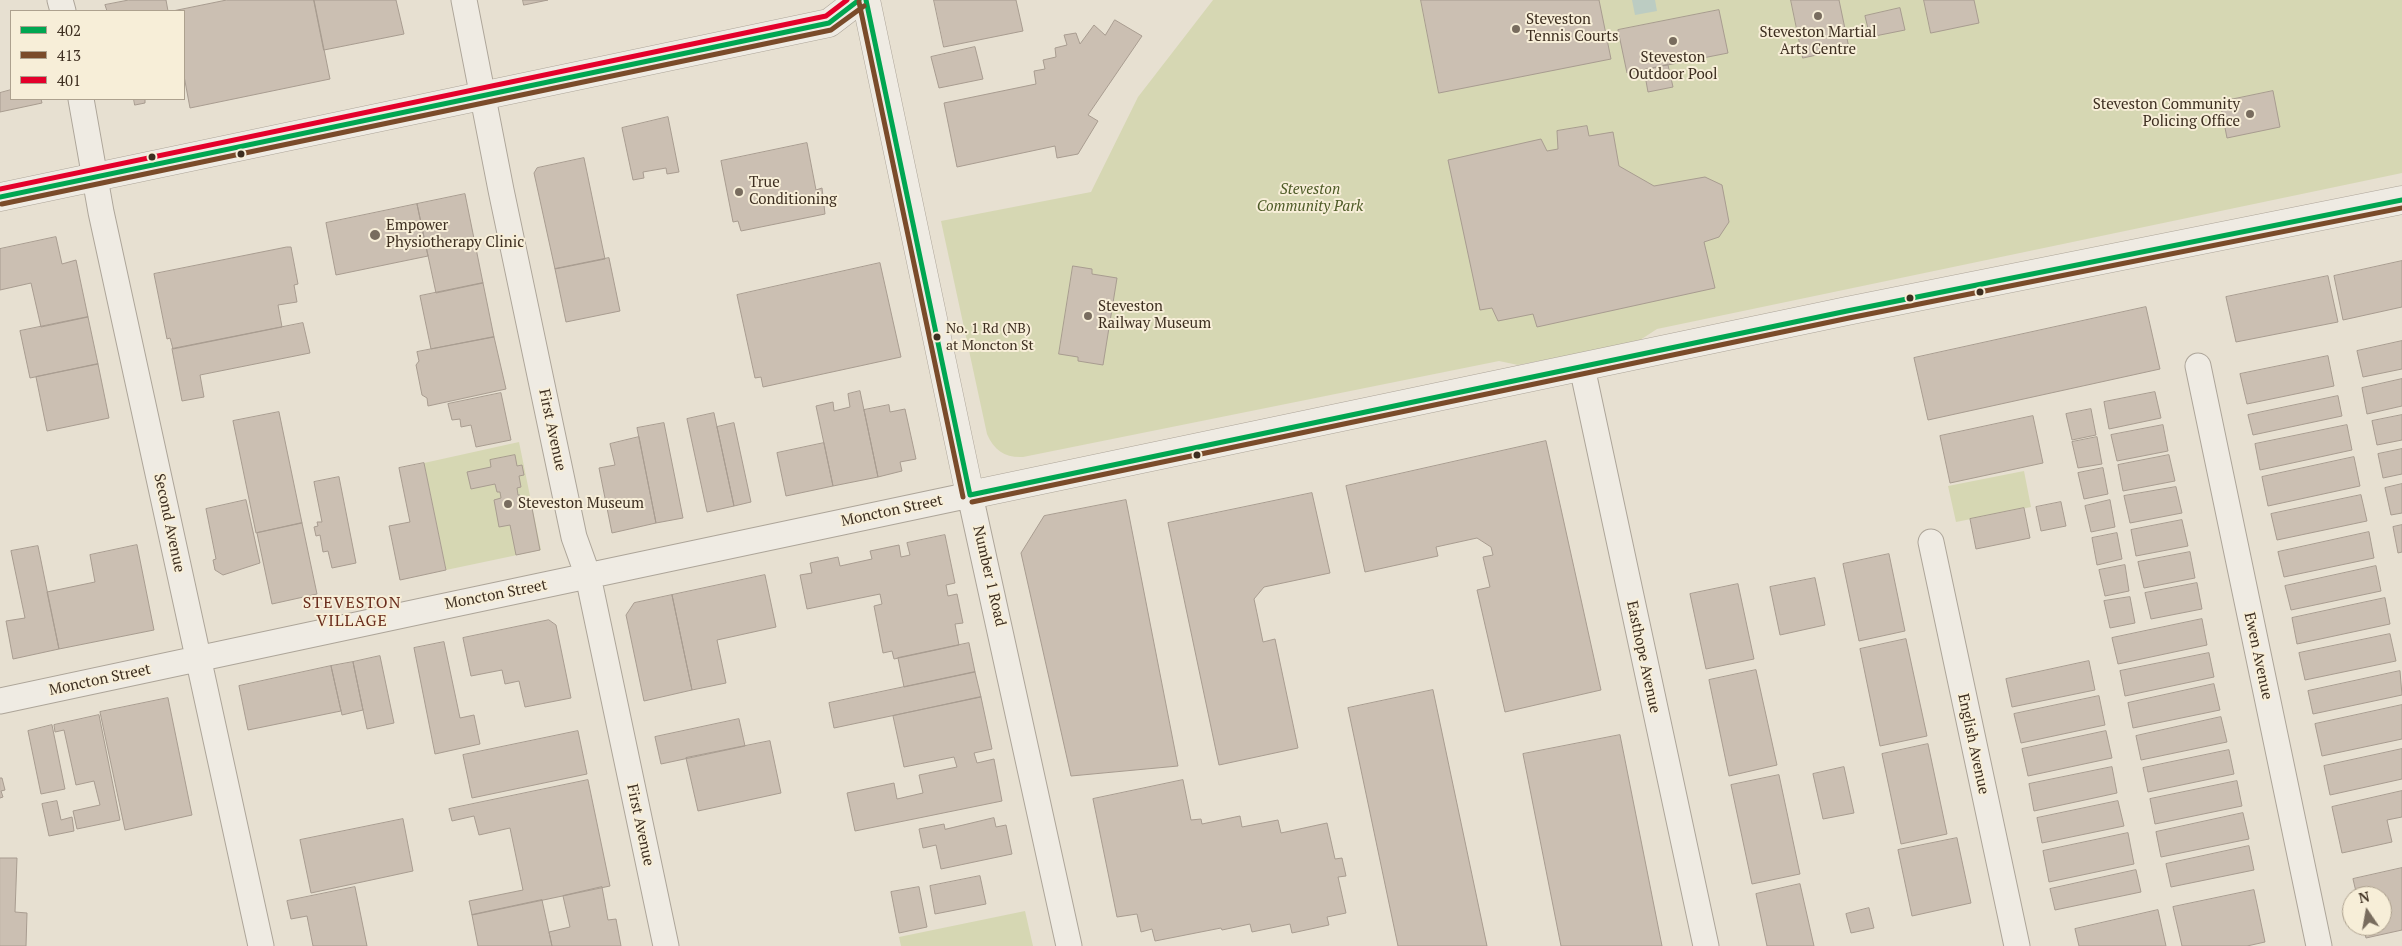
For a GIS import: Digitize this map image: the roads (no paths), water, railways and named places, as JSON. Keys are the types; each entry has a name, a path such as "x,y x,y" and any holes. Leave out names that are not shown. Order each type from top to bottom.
{"street":[{"name":"First Avenue","path":"464,0 572,528 588,576 666,946"},
{"path":"0,197 829,23 859,0"},
{"name":"Number 1 Road","path":"866,0 970,494 1069,946"},
{"name":"Second Avenue","path":"81,100 102,212 261,946"},
{"name":"Moncton Street","path":"0,701 392,615 588,576 970,494 1847,311 2402,200"},
{"name":"Ewen Avenue","path":"2198,366 2319,946"},
{"name":"Easthope Avenue","path":"1582,367 1706,946"},
{"name":"English Avenue","path":"1932,542 2017,946"}],"place":[{"name":"Steveston Martial Arts Centre","path":"1818,16"},
{"name":"Steveston Tennis Courts","path":"1516,29"},
{"name":"Steveston Outdoor Pool","path":"1673,41"},
{"name":"Steveston Community Policing Office","path":"2250,114"},
{"name":"True Conditioning","path":"739,192"},
{"name":"Empower Physiotherapy Clinic","path":"375,235"},
{"name":"Steveston Railway Museum","path":"1088,316"},
{"name":"No. 1 Rd (NB) at Moncton St","path":"937,337"},
{"name":"Steveston Museum","path":"508,504"}],"district":[{"name":"STEVESTON VILLAGE","path":"352,612"}],"park label":[{"name":"Steveston Community Park","path":"1310,198"}]}
